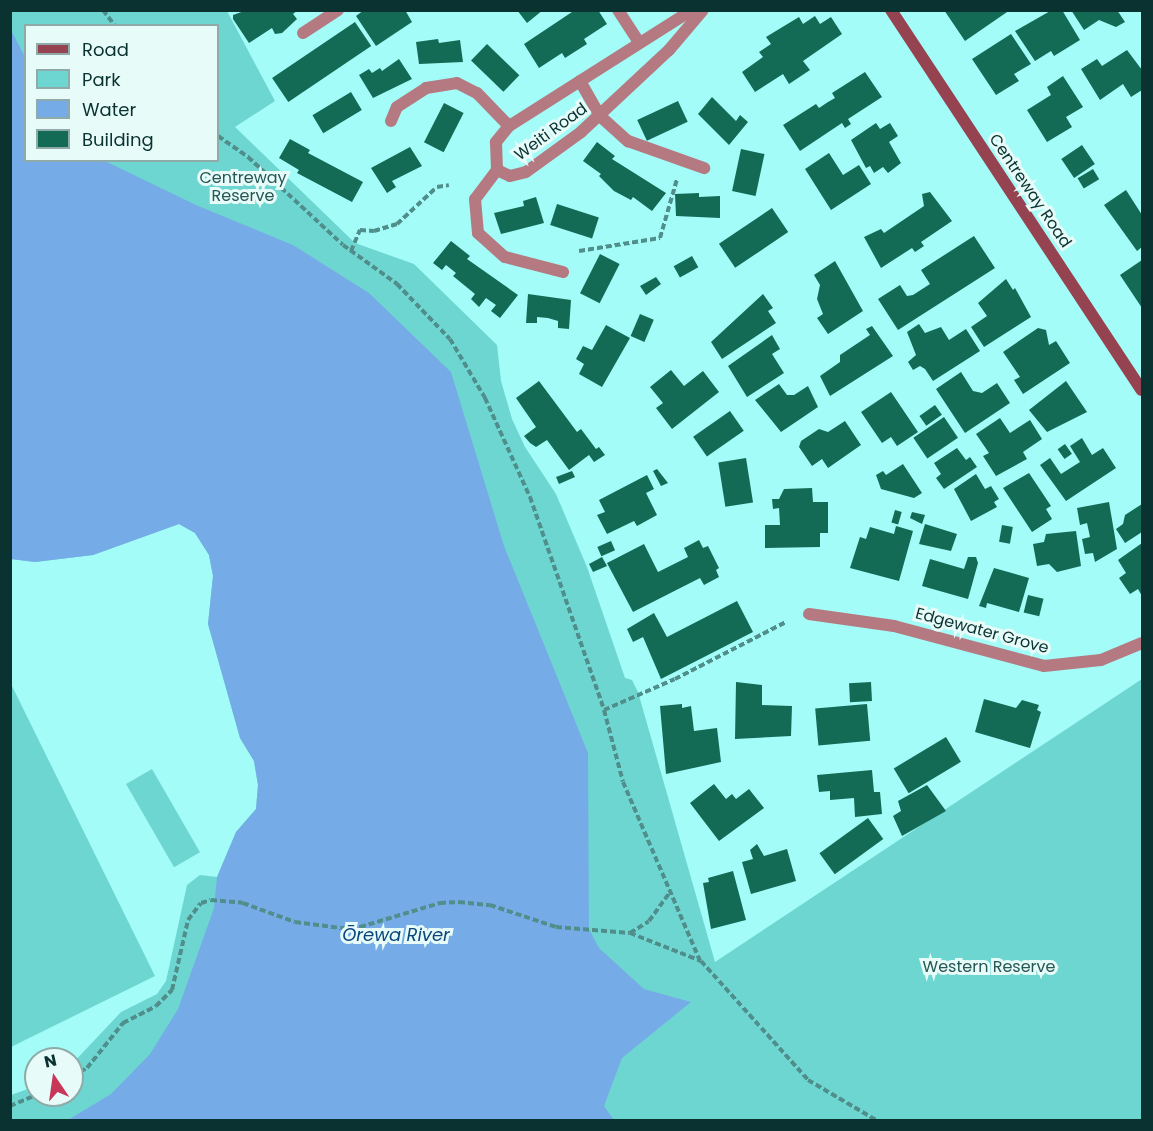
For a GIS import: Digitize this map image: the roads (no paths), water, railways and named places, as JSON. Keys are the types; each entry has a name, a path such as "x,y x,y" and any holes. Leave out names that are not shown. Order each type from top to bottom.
{"main road":[{"name":"Centreway Road","path":"891,10 1143,390"}],"street":[{"path":"303,33 338,10"},
{"path":"618,10 638,41"},
{"name":"Weiti Road","path":"692,10 638,41 509,126 496,142 497,170 510,176 534,168 600,116 669,50 703,10"},
{"path":"580,81 600,116 620,136 647,151 704,168"},
{"path":"391,121 397,107 426,88 457,83 477,93 509,126"},
{"path":"497,170 475,199 478,233 505,257 563,272"},
{"name":"Edgewater Grove","path":"809,614 894,626 1044,666 1101,660 1143,643"}],"water":[{"name":"Ōrewa River","path":"10,28 24,55 24,162 107,162 196,205 293,245 369,293 451,372 504,546 588,753 589,929 599,948 644,989 691,1002 622,1058 604,1106 614,1120 68,1120 111,1094 150,1054 178,1009 214,908 217,877 236,832 256,809 258,785 254,761 240,738 208,624 213,576 209,555 195,533 179,524 93,555 35,562 11,559"}],"park label":[{"name":"Centreway Reserve","path":"243,187"},
{"name":"Western Reserve","path":"989,967"}]}
